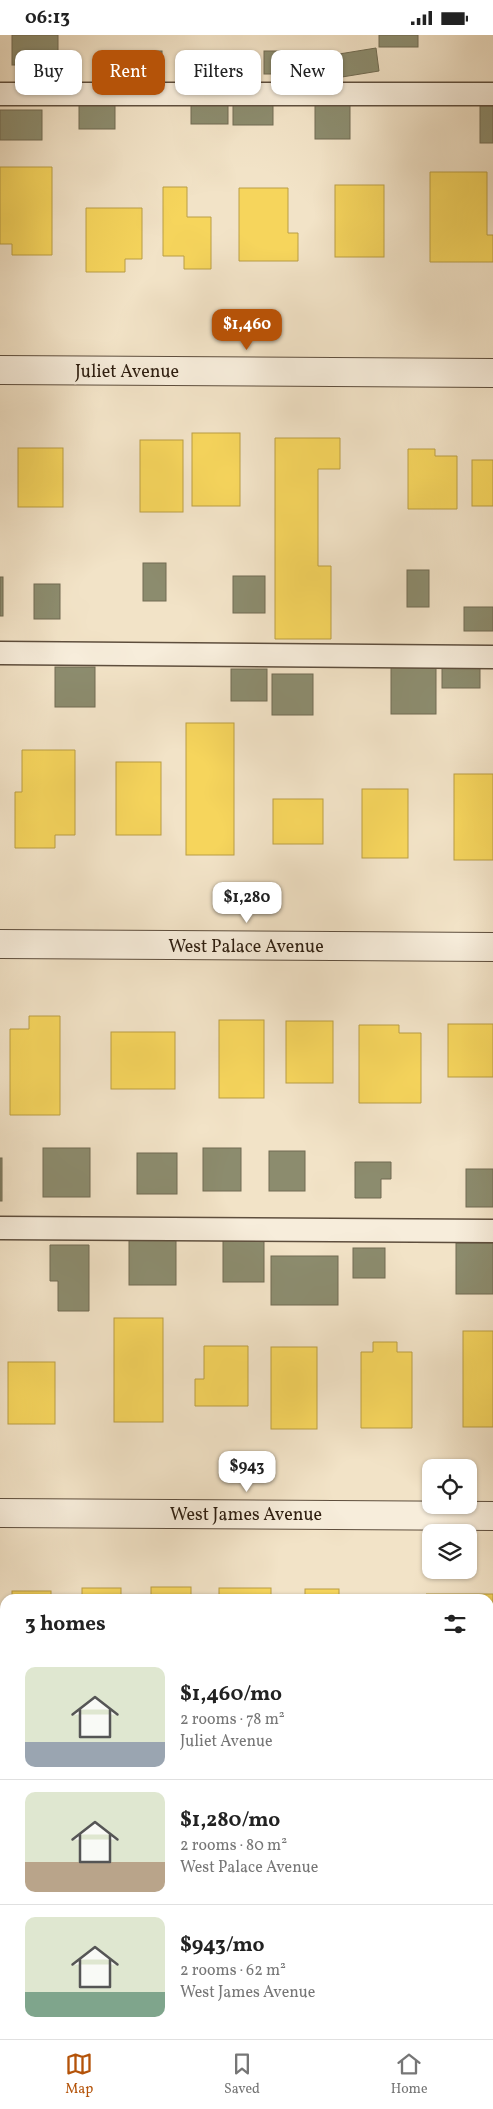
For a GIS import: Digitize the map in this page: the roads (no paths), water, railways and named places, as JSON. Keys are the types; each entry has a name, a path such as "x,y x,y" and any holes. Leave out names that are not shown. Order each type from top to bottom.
{"street":[{"name":"Juliet Avenue","path":"0,370 493,373"},
{"name":"West Palace Avenue","path":"0,944 493,947"},
{"name":"West James Avenue","path":"0,1513 493,1515"}],"lane":[{"path":"0,94 493,94"},
{"path":"0,653 493,657"},
{"path":"0,1228 493,1231"}]}
